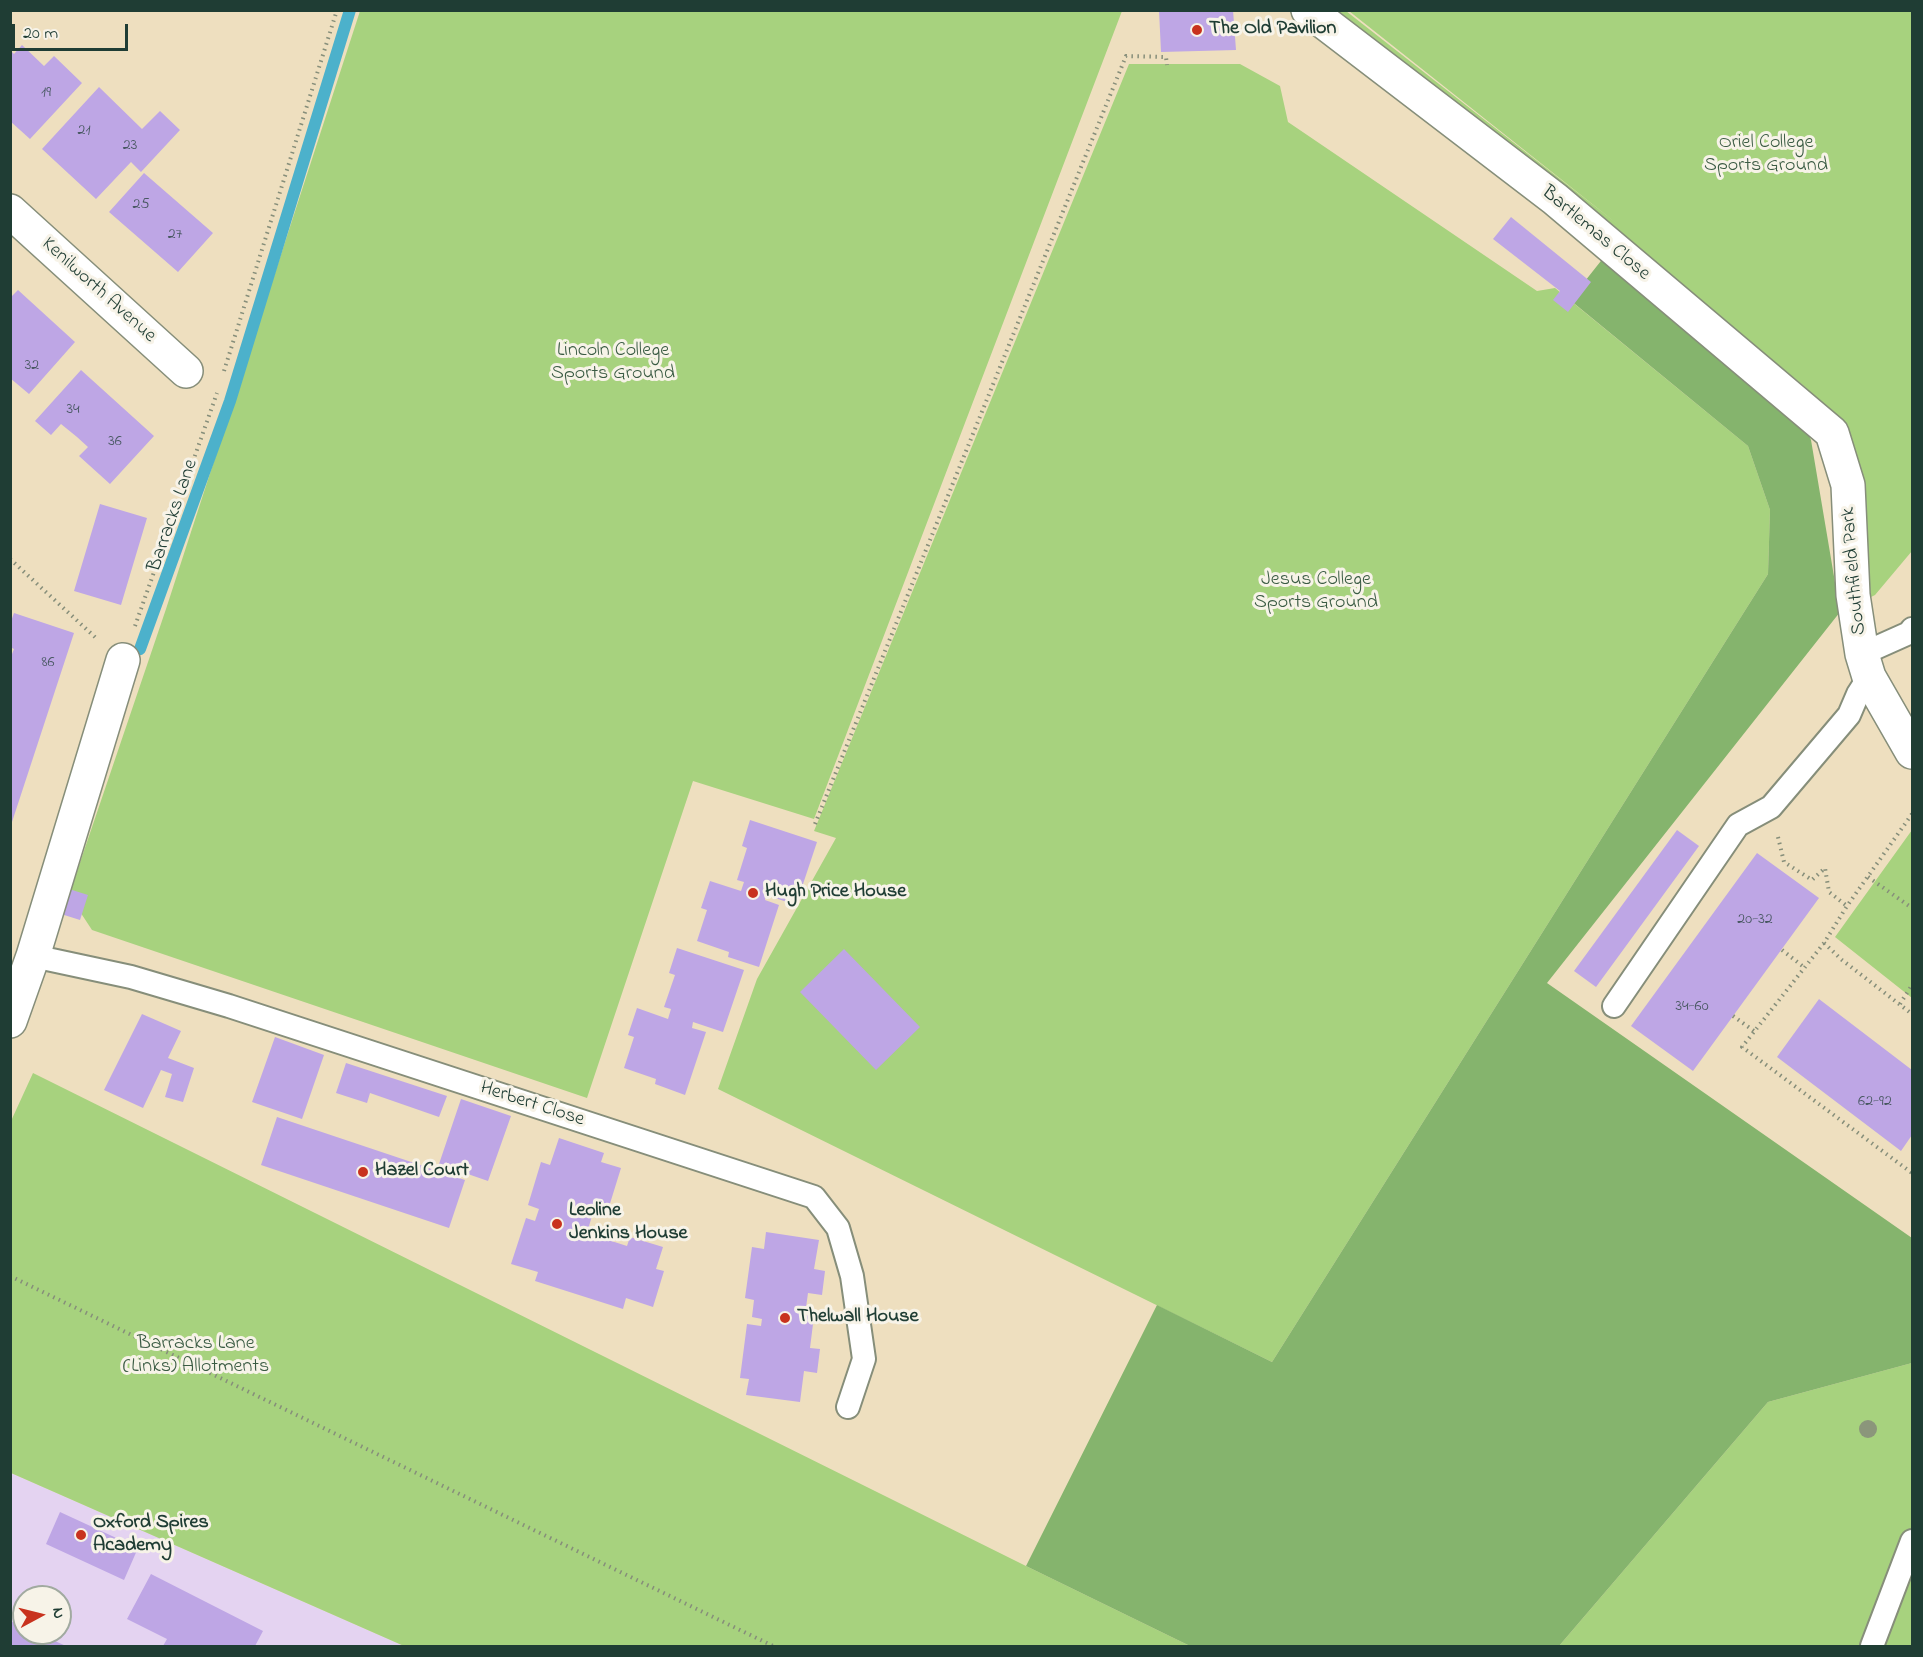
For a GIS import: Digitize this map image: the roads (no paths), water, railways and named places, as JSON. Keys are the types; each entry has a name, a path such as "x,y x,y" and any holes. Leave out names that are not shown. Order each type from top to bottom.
{"street":[{"name":"Bartlemas Close","path":"1308,10 1555,199 1832,433 1848,485"},
{"name":"Kenilworth Avenue","path":"10,211 186,371"},
{"name":"Southfield Park","path":"1848,485 1853,595 1865,665 1908,735"},
{"path":"10,1021 33,956 123,660"}],"lane":[{"path":"1614,1006 1738,825 1770,807 1849,715 1858,694 1865,665 1912,629"},
{"name":"Herbert Close","path":"33,956 131,977 229,1006 814,1197 838,1228 852,1276 864,1359 848,1407"},
{"path":"1872,1647 1912,1541"}],"waterway":[{"path":"140,649 230,401 350,10"}],"place":[{"name":"The Old Pavilion","path":"1197,30"},
{"name":"Hugh Price House","path":"753,893"},
{"name":"Hazel Court","path":"363,1172"},
{"name":"Leoline Jenkins House","path":"557,1224"},
{"name":"Thelwall House","path":"785,1318"},
{"name":"Oxford Spires Academy","path":"81,1535"}],"park label":[{"name":"Oriel College Sports Ground","path":"1766,156"},
{"name":"Lincoln College Sports Ground","path":"613,364"},
{"name":"Jesus College Sports Ground","path":"1316,592"},
{"name":"Barracks Lane (Links) Allotments","path":"196,1356"}]}
